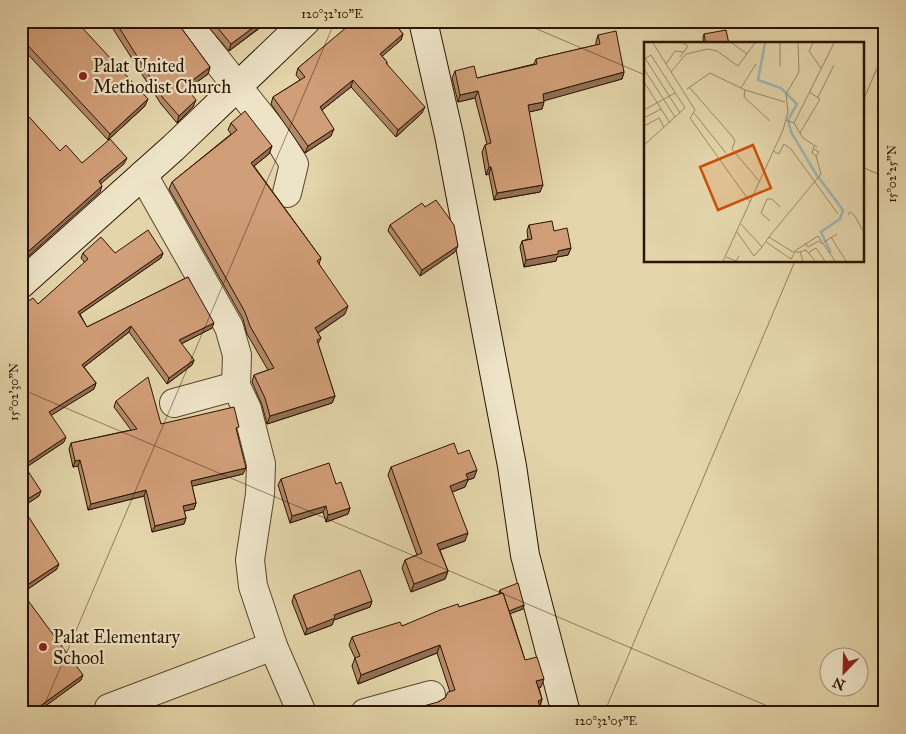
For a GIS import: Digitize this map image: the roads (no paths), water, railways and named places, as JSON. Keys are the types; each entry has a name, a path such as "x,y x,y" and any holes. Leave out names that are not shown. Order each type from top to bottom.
{"street":[{"path":"21,284 143,175 306,21"},
{"path":"423,21 449,134 492,359 512,466 525,555 566,713"},
{"path":"195,33 278,138 294,164 287,192"},
{"path":"143,175 229,327 237,355 236,386 249,417 261,464 260,494 250,560 252,586 273,646 302,713"},
{"path":"174,403 236,386"},
{"path":"109,708 273,646"},
{"path":"365,713 431,695"}],"place":[{"name":"Palat United Methodist Church","path":"83,76"},
{"name":"Palat Elementary School","path":"43,647"}]}
